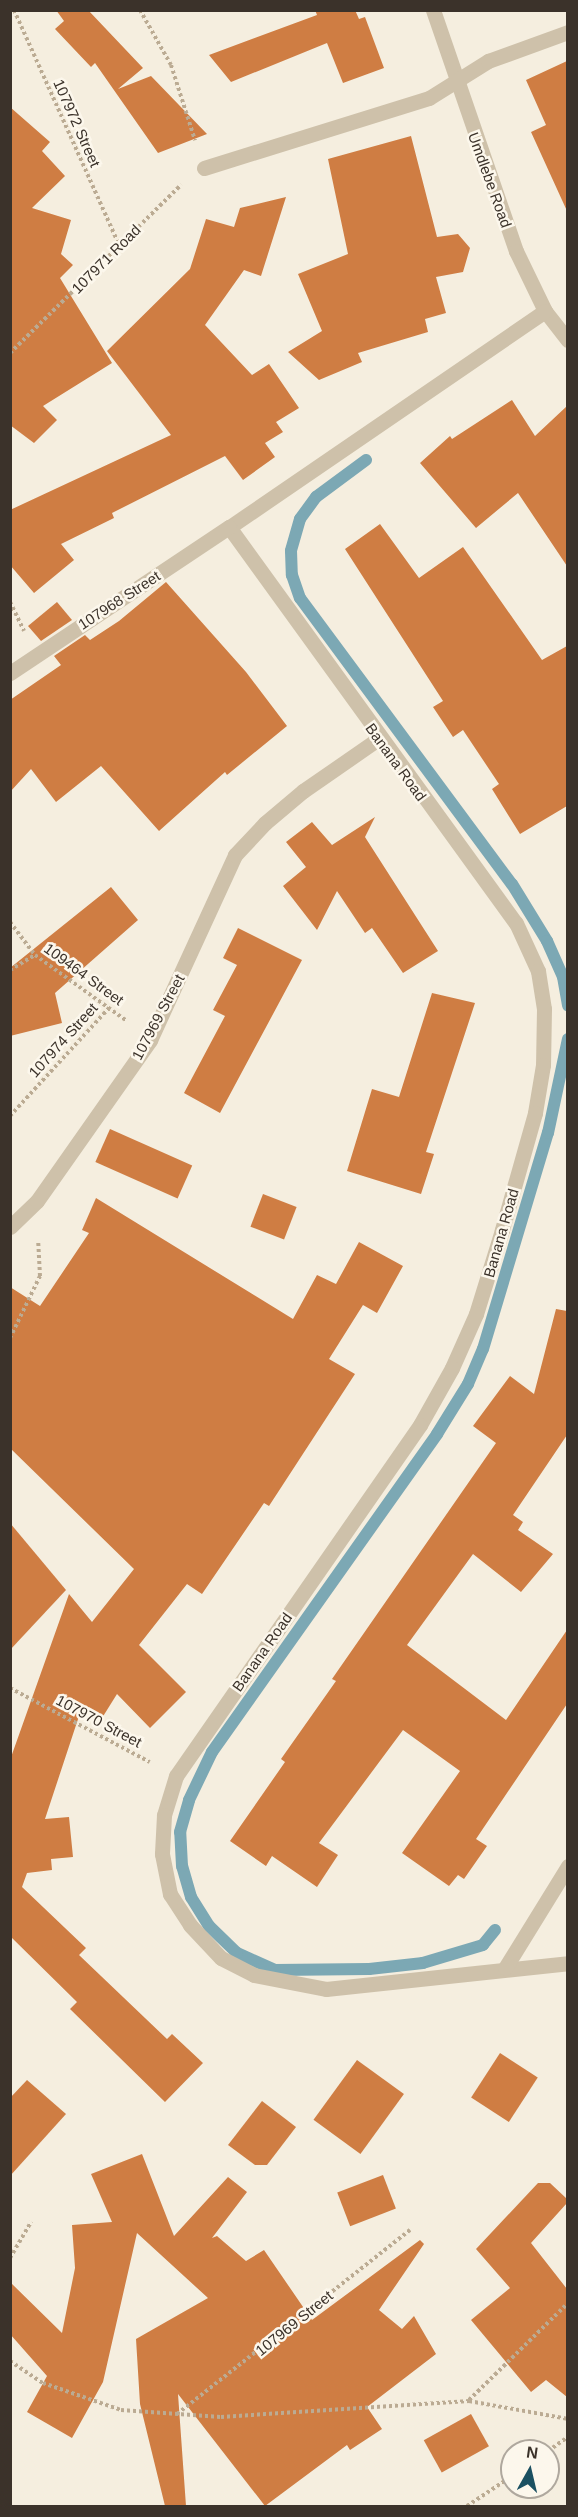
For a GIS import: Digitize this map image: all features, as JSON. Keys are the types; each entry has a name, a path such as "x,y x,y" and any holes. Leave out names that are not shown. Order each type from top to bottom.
{"street":[{"name":"Umdlebe Road","path":"433,10 455,80 516,251 544,311 567,340"},
{"path":"204,168 429,98 488,61 567,32"},
{"path":"229,527 544,311"},
{"name":"107968 Street","path":"10,674 229,527"},
{"name":"Banana Road","path":"229,527 378,739 516,923 538,971 544,1009 543,1065 535,1113 476,1314 452,1368 420,1425 176,1776 164,1815 162,1854 171,1894 190,1925 221,1958 254,1975 326,1989 567,1963"},
{"name":"107969 Street","path":"10,1227 37,1201 150,1040 235,855 265,823 303,791 378,739"},
{"path":"505,1968 567,1866"}],"path":[{"name":"107972 Street","path":"14,10 119,245"},
{"path":"140,10 171,65 204,168"},
{"name":"107971 Road","path":"10,353 194,172 204,168"},
{"name":"109464 Street","path":"10,922 35,955 110,1007 150,1040"},
{"path":"10,970 35,955"},
{"name":"107974 Street","path":"10,1116 110,1007"},
{"path":"10,1338 40,1276 37,1201"},
{"name":"107970 Street","path":"10,1688 176,1776"},
{"path":"10,2258 30,2222"},
{"name":"107969 Street","path":"177,2415 410,2230"},
{"path":"468,2401 567,2303"},
{"path":"10,2361 43,2383 122,2410 221,2417 468,2401 567,2419"},
{"path":"467,2506 500,2484"}],"building":[{"path":"56,10 88,10 143,68 118,89 151,76 207,134 158,153 95,63 91,67 55,29 64,21"},
{"path":"315,10 355,10 359,19 365,17 384,68 343,83 327,43 231,82 209,55 317,15"},
{"path":"567,61 567,211 531,132 546,125 526,80"},
{"path":"10,107 50,142 42,151 65,176 32,208 71,220 61,254 73,265 60,278 112,363 43,406 57,420 34,443 10,425"},
{"path":"411,136 437,237 458,234 470,248 463,272 436,277 446,313 425,319 428,332 358,353 362,362 319,380 288,352 322,331 298,274 348,254 328,159"},
{"path":"286,197 261,276 244,270 205,325 252,375 269,364 299,408 276,422 283,432 265,443 275,457 243,480 225,456 112,513 114,518 61,544 74,560 34,593 10,565 10,510 171,435 107,351 190,269 206,219 234,227 240,208"},
{"path":"512,400 535,436 567,406 567,566 518,493 476,528 420,463 450,436 452,439"},
{"path":"380,524 419,578 463,547 542,660 567,646 567,806 520,834 492,789 499,784 463,730 453,737 433,707 443,701 345,549"},
{"path":"166,582 246,672 287,726 227,775 225,772 159,831 101,766 56,802 31,769 10,792 10,700 61,665 54,656 85,635 90,640 119,621"},
{"path":"57,602 72,620 41,641 28,626"},
{"path":"375,817 365,837 438,951 403,973 372,928 365,933 337,891 317,930 283,886 306,867 286,842 312,822 332,845"},
{"path":"111,887 138,920 55,993 62,1023 10,1036 10,968"},
{"path":"238,928 302,960 220,1113 184,1093 225,1016 213,1010 237,965 223,958"},
{"path":"432,993 475,1003 426,1152 434,1154 421,1194 347,1171 372,1089 399,1097"},
{"path":"110,1129 192,1166 178,1198 95,1162"},
{"path":"263,1194 297,1207 284,1240 250,1227"},
{"path":"96,1198 293,1319 317,1275 336,1284 359,1242 403,1266 377,1313 363,1305 329,1359 355,1374 269,1506 264,1503 202,1594 187,1584 139,1645 186,1692 150,1728 117,1694 102,1718 82,1707 45,1819 69,1817 73,1857 51,1859 52,1870 27,1873 22,1887 86,1948 79,1955 167,2039 172,2034 203,2063 165,2102 70,2009 77,2002 10,1936 10,1760 69,1594 92,1622 134,1569 10,1448 10,1287 40,1306 89,1233 82,1230"},
{"path":"556,1309 567,1311 567,1435 513,1515 523,1522 518,1530 553,1554 521,1592 473,1554 407,1645 506,1720 567,1630 567,1704 476,1839 487,1846 464,1879 458,1875 449,1886 402,1853 460,1771 403,1730 319,1843 338,1855 317,1887 272,1856 266,1866 230,1841 285,1762 281,1759 336,1681 332,1679 496,1443 473,1426 510,1376 534,1394"},
{"path":"10,1523 66,1590 10,1650"},
{"path":"500,2053 538,2078 509,2122 471,2097"},
{"path":"357,2060 404,2094 360,2154 314,2120"},
{"path":"27,2080 66,2114 10,2176 10,2098"},
{"path":"262,2101 296,2127 267,2165 255,2165 228,2145"},
{"path":"142,2154 174,2236 228,2177 247,2192 212,2238 217,2236 246,2261 264,2250 312,2320 420,2240 424,2244 379,2310 402,2329 414,2316 436,2354 367,2407 382,2429 350,2450 347,2445 265,2506 178,2394 186,2506 165,2506 140,2404 136,2339 208,2298 137,2233 103,2382 72,2438 27,2412 47,2376 10,2334 10,2282 62,2333 75,2268 72,2225 112,2222 91,2174"},
{"path":"383,2175 396,2209 350,2226 337,2193"},
{"path":"538,2183 550,2183 567,2199 567,2203 531,2243 567,2289 567,2397 546,2380 531,2392 471,2320 510,2288 476,2249"},
{"path":"471,2414 489,2446 442,2473 424,2440"}],"waterway":[{"path":"366,460 316,497 300,519 291,551 292,575 300,598 512,884 547,941 563,977 568,1006"},
{"path":"495,1930 483,1945 423,1963 369,1969 275,1970 237,1953 209,1926 191,1897 182,1866 180,1832 189,1800 212,1752 437,1434 468,1384 483,1349 548,1133 568,1039"}]}
